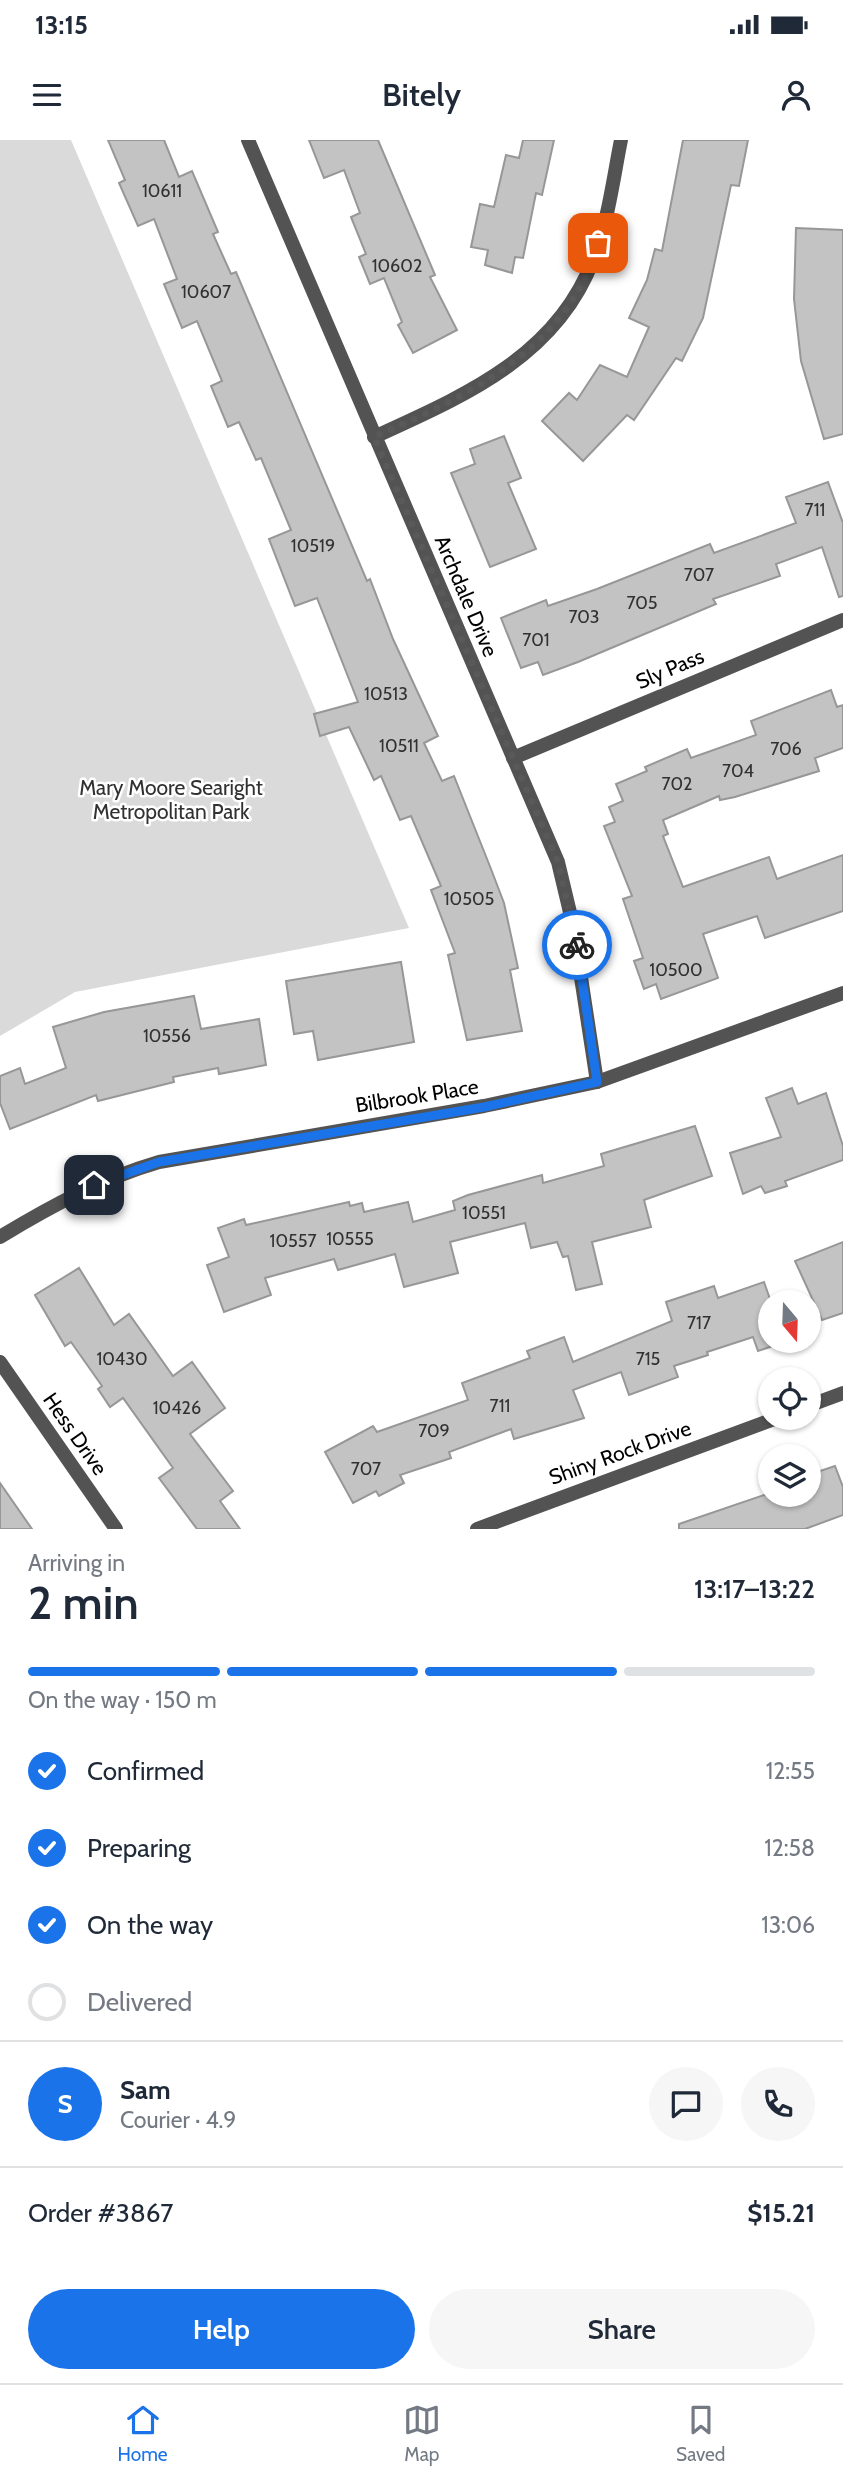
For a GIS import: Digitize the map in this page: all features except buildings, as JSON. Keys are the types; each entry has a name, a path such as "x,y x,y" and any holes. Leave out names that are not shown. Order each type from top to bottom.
{"street":[{"name":"Archdale Drive","path":"248,140 558,862 567,893 597,1082"},
{"path":"374,437 465,396 507,370 559,318 593,261 621,140"},
{"name":"Sly Pass","path":"513,758 843,620"},
{"name":"Bilbrook Place","path":"0,1237 72,1195 116,1175 159,1162 484,1107 597,1082 843,993"},
{"name":"Hess Drive","path":"0,1362 116,1529"},
{"path":"821,1401 843,1393"},
{"name":"Shiny Rock Drive","path":"477,1529 758,1425"}],"green space":[{"name":"Mary Moore Searight Metropolitan Park","path":"0,140 71,140 409,928 75,992 0,1036"}],"way so far":[{"path":"577,945 558,862 374,437 465,396 507,370 537,343 559,318 593,261 598,243"}],"route":[{"path":"94,1185 159,1162 484,1107 597,1082 577,945"}]}
